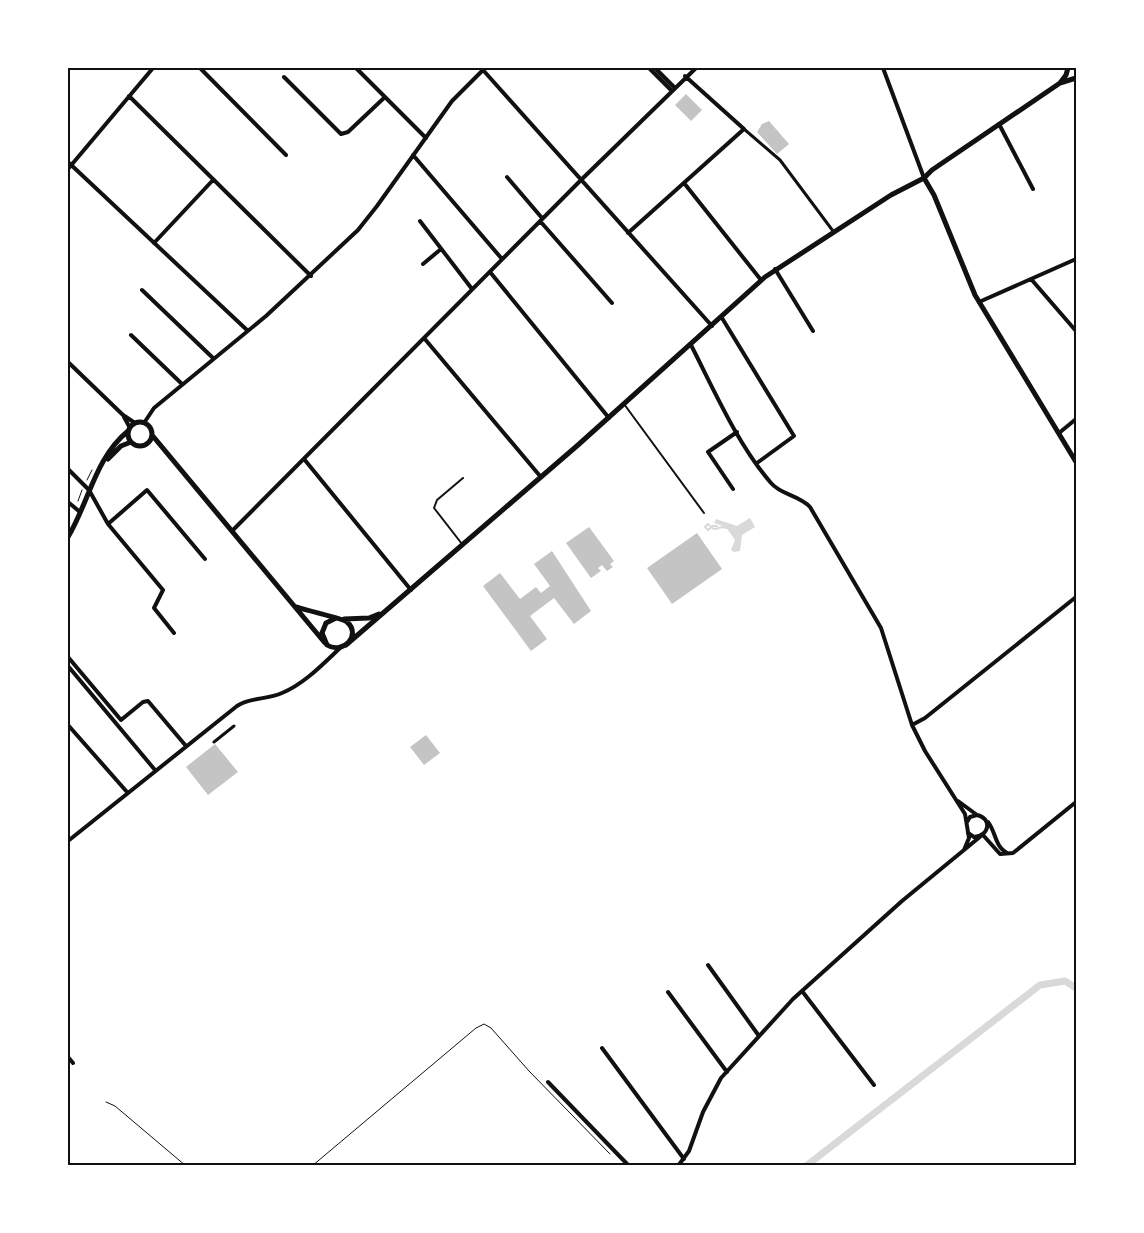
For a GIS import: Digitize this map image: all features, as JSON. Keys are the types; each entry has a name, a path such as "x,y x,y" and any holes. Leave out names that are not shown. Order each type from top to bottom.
{"street":[{"path":"153,68 69,166 248,331"},
{"path":"200,68 286,155"},
{"path":"356,68 426,138"},
{"path":"649,68 673,88"},
{"path":"655,68 673,88"},
{"path":"232,531 685,76 696,68"},
{"path":"883,68 924,178 934,195 979,302 1076,462"},
{"path":"144,423 153,409 248,331 311,276 369,218 452,101 484,69 712,326"},
{"path":"68,841 127,792 239,705 283,693 319,668 337,648 346,645 411,590 609,418 775,269 891,195 924,178 932,170 1060,83 1076,78 1068,69 1060,83"},
{"path":"685,76 780,160 833,231"},
{"path":"284,77 336,131 343,134 348,132 385,98"},
{"path":"129,96 311,276"},
{"path":"999,124 1033,189"},
{"path":"628,233 744,129"},
{"path":"413,155 502,259"},
{"path":"507,177 612,303"},
{"path":"154,243 214,180"},
{"path":"684,182 761,280"},
{"path":"420,221 472,289"},
{"path":"423,264 442,249"},
{"path":"979,302 1076,259"},
{"path":"775,269 813,331"},
{"path":"490,272 609,418"},
{"path":"1030,279 1076,331"},
{"path":"142,290 213,358"},
{"path":"722,318 794,436 757,463"},
{"path":"131,335 182,384"},
{"path":"424,338 540,476"},
{"path":"691,345 737,432 757,463 775,487 801,499 810,507 877,620 912,724 925,751 965,814 968,842 964,850"},
{"path":"68,362 122,415 136,423 144,423 150,427 152,434 161,447 297,607 325,643 337,648"},
{"path":"122,415 129,430 131,442"},
{"path":"1059,433 1076,419"},
{"path":"68,537 99,469 114,447 136,423"},
{"path":"733,489 708,452 737,432"},
{"path":"147,444 152,434"},
{"path":"131,442 138,446 147,444 161,447"},
{"path":"99,469 119,447 131,442"},
{"path":"304,459 411,590"},
{"path":"68,469 89,490 108,524 163,590 154,608 174,633"},
{"path":"108,524 147,490 205,559"},
{"path":"68,502 80,512"},
{"path":"912,724 925,718 1076,597"},
{"path":"297,607 318,615 339,619 349,624 352,632 346,645"},
{"path":"325,643 322,633 323,627 329,621 372,617 384,612"},
{"path":"68,657 122,720"},
{"path":"68,666 155,770"},
{"path":"119,728 122,720 143,702 148,701 186,746"},
{"path":"68,725 127,792"},
{"path":"214,742 234,726"},
{"path":"956,800 985,818 993,828 998,846 1010,854"},
{"path":"982,836 995,851 1000,854 1010,854 1020,849 1076,802"},
{"path":"966,823 970,817 977,814"},
{"path":"678,1166 689,1151 709,1100 727,1072 802,991 902,902 982,836 988,827 985,818"},
{"path":"967,831 974,837 982,836"},
{"path":"708,965 759,1036"},
{"path":"802,991 874,1084"},
{"path":"668,992 727,1072"},
{"path":"602,1048 684,1159"},
{"path":"68,1057 73,1063"},
{"path":"548,1082 629,1166"}],"lane":[{"path":"624,404 704,513"},
{"path":"462,544 434,508 437,500 463,478"}],"path":[{"path":"312,1166 476,1028 484,1024 491,1028 549,1092 614,1159"},
{"path":"106,1102 115,1106 186,1166"}],"shaded area":[{"path":"750,518 755,527 742,535 740,551 734,552 731,550 735,540 726,527 714,523 716,519 737,526"}],"building":[{"path":"686,94 702,110 691,121 675,105"},
{"path":"769,121 789,144 777,154 757,132 762,124"},
{"path":"589,527 614,561 610,564 613,567 607,571 602,565 598,568 601,571 591,578 566,543"},
{"path":"697,533 722,569 672,604 647,568"},
{"path":"552,551 591,611 574,624 554,598 530,616 547,639 531,651 483,586 500,573 520,599 536,587 541,593 550,586 534,564"},
{"path":"426,735 440,753 424,765 410,747"},
{"path":"215,744 238,772 208,795 186,767"}],"waterway":[{"path":"717,526 713,526 708,530 705,527 708,524 714,529 727,528"},
{"path":"806,1166 1040,985 1065,981 1076,988"}]}
